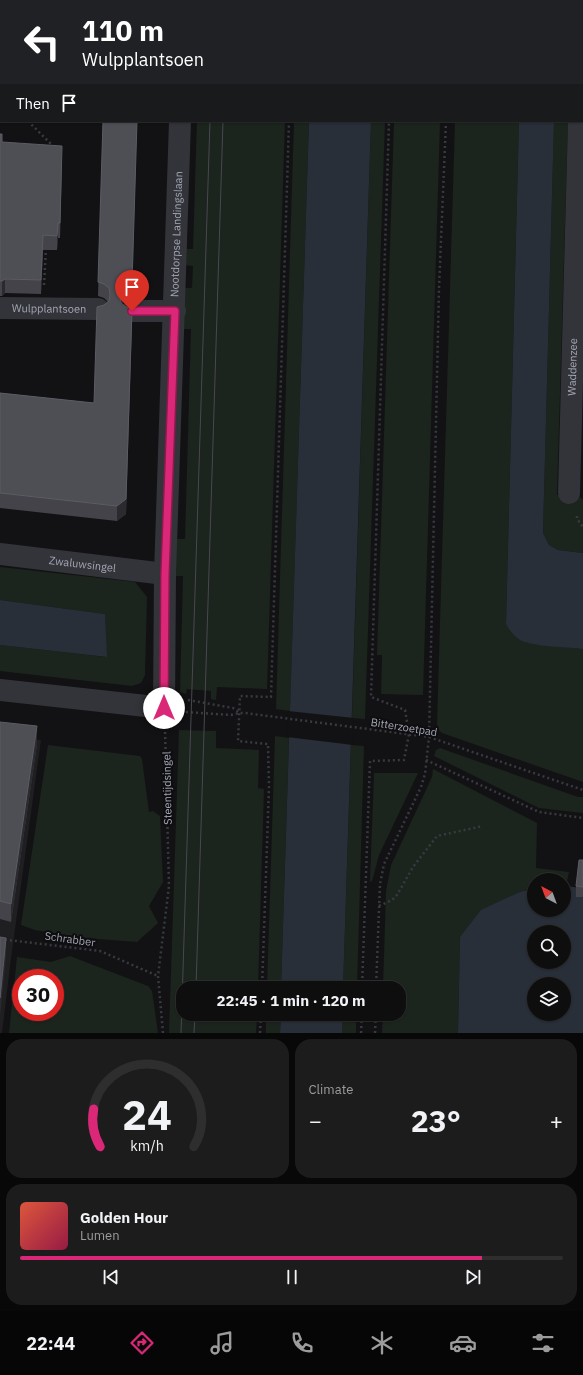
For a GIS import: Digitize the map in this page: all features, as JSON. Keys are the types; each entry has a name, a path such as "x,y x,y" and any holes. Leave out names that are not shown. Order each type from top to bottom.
{"street":[{"name":"Nootdorpse Landingslaan","path":"164,708 165,574 175,311 180,122"},
{"name":"Waddenzee","path":"569,493 579,122"},
{"name":"Wulpplantsoen","path":"0,308 98,309"},
{"path":"132,311 175,311"},
{"name":"Zwaluwsingel","path":"0,554 165,574"},
{"path":"0,690 164,708"}],"path":[{"path":"29,122 51,144 51,152"},
{"path":"262,981 269,787 268,744 238,740 240,696 271,697 289,122"},
{"path":"362,981 370,761 404,760 409,734 405,710 371,697 389,122"},
{"path":"376,981 380,884 384,864 421,787 425,774 429,737 439,288 446,122"},
{"path":"43,308 46,246"},
{"name":"Bitterzoetpad","path":"164,708 178,699 192,700 233,708 239,713"},
{"name":"Bitterzoetpad","path":"164,708 177,712 204,714 231,715 245,713 429,737 583,790"},
{"name":"Steentijdsingel","path":"163,1033 158,976 168,886 164,708"},
{"path":"426,760 539,812 583,818"},
{"path":"379,906 392,900 397,895 413,868 437,836 483,826"},
{"name":"Schrabber","path":"0,938 100,951 158,976"},
{"path":"260,1033 261,1021"},
{"path":"361,1033 362,1021"},
{"path":"375,1033 376,1021"}],"shaded area":[{"path":"197,122 285,122 267,689 217,687 216,700 211,699 211,691 187,689 186,694 180,692 183,576 174,576 175,539 185,539 191,329 182,329 183,288 192,288 193,266 184,265 184,249 193,249"},
{"path":"294,122 309,122 290,711 276,709"},
{"path":"309,122 371,122 343,981 281,981"},
{"path":"371,122 385,122 365,719 352,718"},
{"path":"394,122 440,122 423,695 381,694 382,655 377,655"},
{"path":"455,122 519,122 506,624 521,640 534,644 583,649 583,782 442,733 437,724"},
{"path":"519,122 554,122 543,533 549,545 558,550 583,553 583,649 526,642 516,637 506,624"},
{"path":"554,122 568,122 557,495 578,495 583,500 583,553 558,550 549,545 543,533"},
{"path":"0,567 135,582 147,597 145,675 141,683 132,686 0,671 0,645 106,657 105,614 0,600"},
{"path":"0,600 105,614 107,657 0,645"},
{"path":"179,730 216,731 216,748 259,750 258,788 264,789 258,981 176,981 176,1021 257,1021 256,1033 169,1033"},
{"path":"0,735 41,740 2,1033 0,1033"},
{"path":"275,736 289,738 281,981 267,981"},
{"path":"48,745 140,756 142,759 149,812 153,811 160,816 163,882 149,906 158,923 137,942 86,938 35,930 21,925"},
{"path":"351,745 364,746 357,981 343,981"},
{"path":"440,748 578,797 583,797 583,813 539,808 434,756 436,750"},
{"path":"433,769 537,823 536,868 569,872 527,873 527,890 520,892 460,937 458,1033 382,1033 383,1021 406,1021 406,981 383,981 386,891 391,865 432,777"},
{"path":"374,773 418,773 379,855 372,881 370,882"},
{"path":"571,887 583,888 583,1033 458,1033 460,937 481,910 527,890 527,917 571,917"},
{"path":"70,956 148,986 152,991 158,1033 9,1033 12,1004 12,1021 64,1021 64,969 16,969 17,957 51,962"},
{"path":"266,1021 281,1021 280,1033 266,1033"},
{"path":"281,1021 343,1021 342,1033 280,1033"},
{"path":"343,1021 356,1021 356,1033 342,1033"}],"pier":[{"path":"288,711 354,718 353,745 287,737"}],"building":[{"path":"103,122 137,122 132,284 125,286 121,291 120,296 121,303 132,309 126,499 117,506 0,493 0,393 94,403 97,307 104,305 109,301 110,295 109,288 98,282"},
{"path":"0,134 2,134 2,142 62,146 60,223 58,223 57,236 43,235 41,280 5,279 0,281"},
{"path":"0,722 37,726 11,904 0,901"},
{"path":"579,860 583,860 583,887 576,886"},
{"path":"0,937 6,938 0,998"}],"tram line":[{"path":"181,1033 210,122"},
{"path":"196,981 223,122"},
{"path":"194,1033 195,1021"}],"route":[{"path":"132,311 175,311 165,574 164,708"}]}
